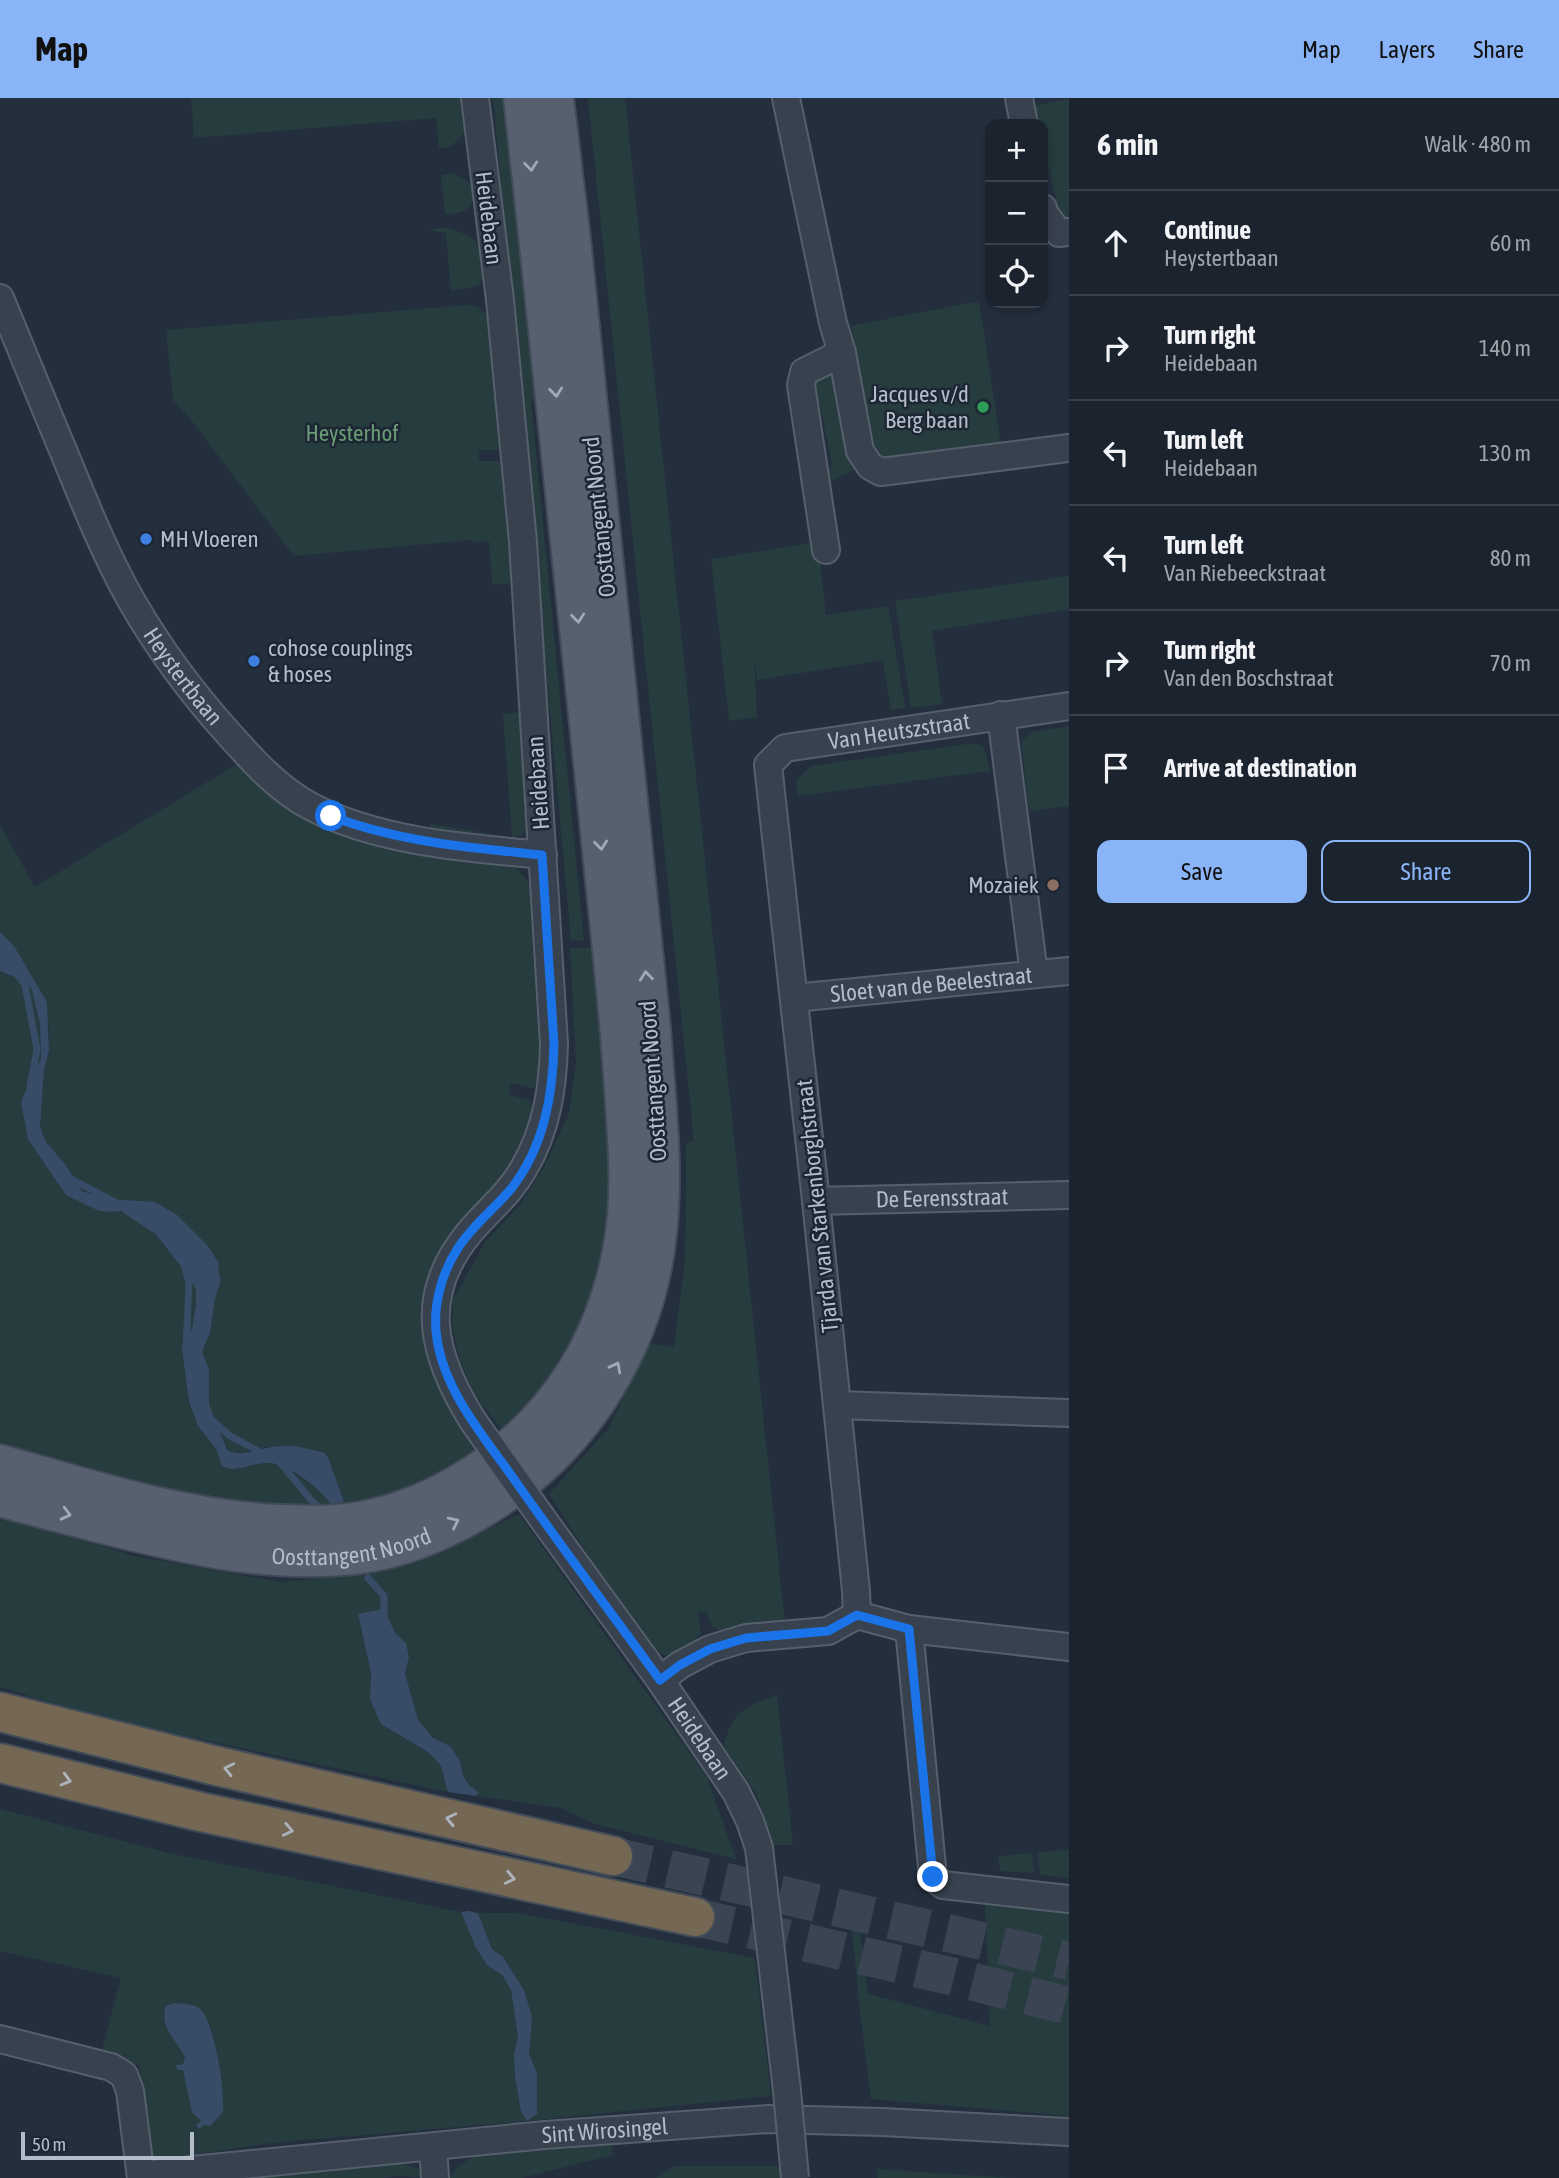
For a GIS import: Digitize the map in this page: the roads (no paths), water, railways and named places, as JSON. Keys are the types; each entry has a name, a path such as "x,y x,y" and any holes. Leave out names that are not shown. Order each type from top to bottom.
{"highway":[{"path":"0,1712 217,1766 613,1856"},
{"path":"0,1763 201,1812 695,1917"}],"main road":[{"name":"Oosttangent Noord","path":"0,1464 166,1508 219,1519 315,1525 359,1521 398,1512 465,1480 490,1464 533,1427 574,1377 594,1340 612,1296 620,1267 628,1193 622,1049 523,98"},
{"name":"Oosttangent Noord","path":"0,1496 145,1534 220,1550 310,1558 354,1555 394,1547 433,1532 487,1505 541,1464 562,1444 594,1403 623,1354 637,1320 648,1287 655,1250 660,1195 652,1041 572,248 554,98"}],"street":[{"name":"Heidebaan","path":"475,98 500,300 523,542 554,1072 542,1128 525,1166 513,1186 470,1232 446,1270 438,1295 437,1339 443,1366 473,1421 660,1680 736,1792 750,1821 759,1848 795,2178"},
{"path":"786,98 833,323 842,354 860,451 870,466 881,472 1069,449"},
{"path":"1018,98 1023,119"},
{"path":"1048,218 1059,233 1069,232"},
{"name":"Heystertbaan","path":"0,299 91,518 127,591 167,657 250,757 289,794 353,825 455,846 542,855"},
{"path":"826,550 802,385 804,372 842,354"},
{"name":"Van Heutszstraat","path":"771,798 768,765 785,748 1069,706"},
{"path":"1001,715 1034,974"},
{"name":"Tjarda van Starkenborghstraat","path":"771,798 838,1405 857,1615"},
{"name":"Sloet van de Beelestraat","path":"794,998 1069,971"},
{"name":"De Eerensstraat","path":"816,1201 1069,1195"},
{"path":"838,1405 1069,1413"},
{"path":"660,1680 680,1665 710,1649 746,1638 828,1631 857,1615 909,1629 1069,1647"},
{"path":"909,1629 933,1877 943,1885 1069,1899"},
{"path":"0,2039 111,2067 124,2075 130,2091 141,2176"},
{"name":"Sint Wirosingel","path":"141,2176 237,2164 606,2130 768,2119 1069,2132"},
{"path":"433,2147 435,2178"}],"water":[{"path":"0,932 14,946 47,1002 49,1050 44,1071 40,1127 46,1142 65,1164 82,1191 109,1199 155,1202 177,1215 207,1245 219,1263 221,1280 210,1332 202,1352 209,1369 209,1404 227,1450 240,1453 287,1446 325,1453 344,1502 331,1504 302,1477 274,1464 261,1463 232,1469 222,1466 216,1449 198,1426 189,1402 182,1349 192,1329 196,1305 196,1290 190,1278 143,1218 123,1211 99,1211 66,1195 28,1139 21,1102 41,1058 40,1024 32,990 27,982 0,971"},
{"path":"384,1609 395,1633 406,1643 409,1657 405,1673 418,1720 433,1738 450,1746 460,1761 463,1776 479,1793 476,1796 448,1792 441,1766 428,1752 381,1724 370,1699 371,1673 358,1614"},
{"path":"461,1912 478,1913 492,1949 503,1957 524,1990 532,2016 529,2054 537,2073 537,2114 527,2121 521,2112 515,2076 514,2054 518,2037 511,1990 502,1975 487,1965 476,1948"},
{"path":"173,2003 200,2009 210,2028 218,2058 223,2112 210,2126 204,2125 199,2129 196,2125 201,2121 192,2112 183,2070 177,2070 176,2065 183,2064 185,2057 165,2020 166,2006"}],"waterway":[{"path":"17,974 25,985 37,1049 30,1087"},
{"path":"71,1179 117,1203"},
{"path":"126,1210 154,1229"},
{"path":"185,1268 189,1283 186,1350"},
{"path":"214,1422 230,1436 266,1455"},
{"path":"279,1461 322,1510"},
{"path":"368,1578 384,1596 384,1616"}],"tunnel":[{"path":"613,1856 1069,1961"},
{"path":"695,1917 1069,2006"}],"place":[{"name":"Jacques v/d Berg baan","path":"983,407"},
{"name":"MH Vloeren","path":"146,539"},
{"name":"cohose couplings & hoses","path":"254,661"},
{"name":"Mozaiek","path":"1053,885"}],"park label":[{"name":"Heysterhof","path":"352,433"}]}
